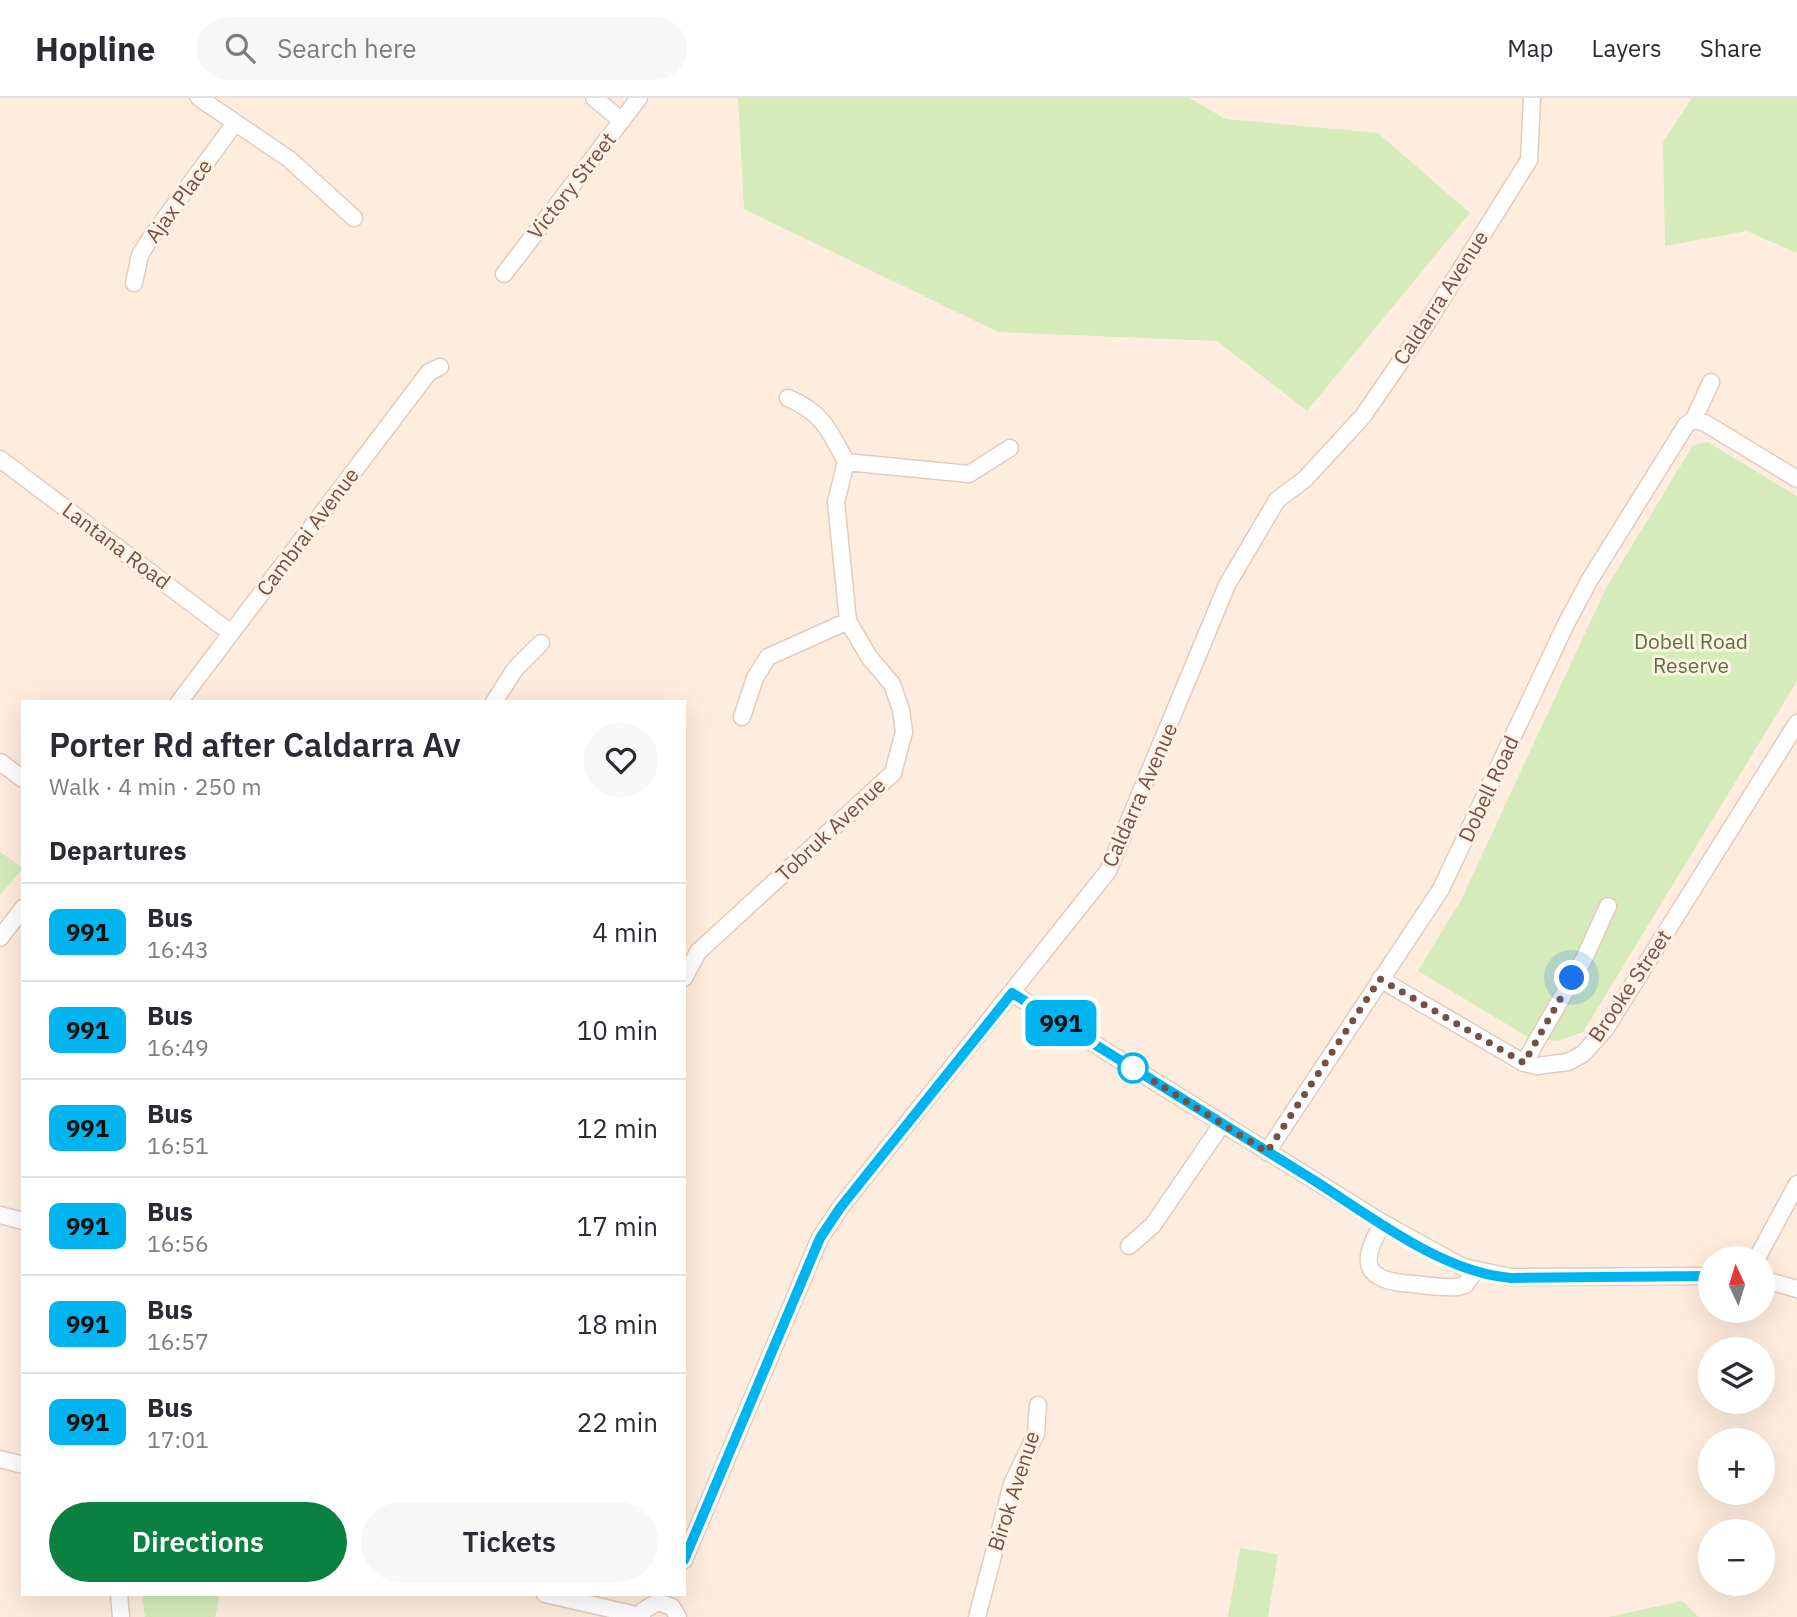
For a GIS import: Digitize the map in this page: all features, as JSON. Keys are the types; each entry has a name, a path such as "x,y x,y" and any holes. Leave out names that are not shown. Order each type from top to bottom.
{"street":[{"path":"199,98 218,103 235,123 289,159 354,218"},
{"path":"594,98 622,121"},
{"name":"Victory Street","path":"504,274 639,98"},
{"name":"Caldarra Avenue","path":"686,1555 820,1238 840,1208 1108,871 1227,585 1278,500 1305,479 1363,416 1427,323 1529,160 1532,98"},
{"name":"Ajax Place","path":"134,283 140,255 235,123"},
{"name":"Cambrai Avenue","path":"181,700 429,372 440,367"},
{"name":"Dobell Road","path":"1267,1152 1441,889 1589,581 1675,440 1694,419 1711,382"},
{"path":"788,398 808,406 828,427 846,462 969,474 1010,448"},
{"path":"1694,419 1797,479"},
{"name":"Lantana Road","path":"0,459 231,633"},
{"name":"Tobruk Avenue","path":"686,974 698,952 892,773 904,732 901,710 892,684 864,649 848,621 836,502 846,462"},
{"path":"742,718 755,678 768,657 848,621"},
{"path":"495,700 515,669 541,643"},
{"name":"Brooke Street","path":"1380,979 1524,1063 1537,1066 1568,1062 1583,1054 1606,1028 1797,723"},
{"path":"0,762 21,778"},
{"path":"1524,1063 1584,959 1608,906"},
{"path":"0,938 21,911"},
{"path":"1012,993 1382,1223 1439,1256 1475,1271 1511,1278 1698,1276"},
{"path":"1129,1246 1153,1225 1222,1124"},
{"path":"1763,1246 1797,1184"},
{"path":"0,1215 21,1220"},
{"path":"1382,1223 1367,1255 1370,1269 1381,1280 1458,1287 1465,1284 1475,1271"},
{"path":"1775,1283 1797,1289"},
{"name":"Birok Avenue","path":"977,1617 1009,1494 1036,1434 1038,1405"},
{"path":"0,1460 21,1465"},
{"path":"118,1596 121,1617"},
{"path":"554,1596 641,1616 651,1604 668,1599 678,1617"}],"green space":[{"path":"738,98 1189,98 1226,119 1378,133 1470,213 1307,411 1217,341 998,332 744,209"},
{"path":"1692,98 1797,98 1797,253 1747,231 1665,246 1663,142"},
{"name":"Dobell Road Reserve","path":"1708,442 1797,496 1797,681 1583,1032 1557,1041 1528,1037 1418,971 1461,900 1605,590 1693,445"},
{"path":"0,852 21,867 21,870 0,895"},
{"path":"1240,1548 1278,1554 1268,1617 1228,1617"},
{"path":"142,1596 220,1596 215,1617 145,1617"},
{"path":"1682,1601 1699,1617 1608,1617"}],"bus line":[{"name":"991","path":"686,1555 820,1238 907,1122 1012,993 1382,1223 1464,1267 1511,1278 1698,1276"}],"route":[{"path":"1133,1068 1267,1152 1380,979 1524,1063 1572,978"}]}
